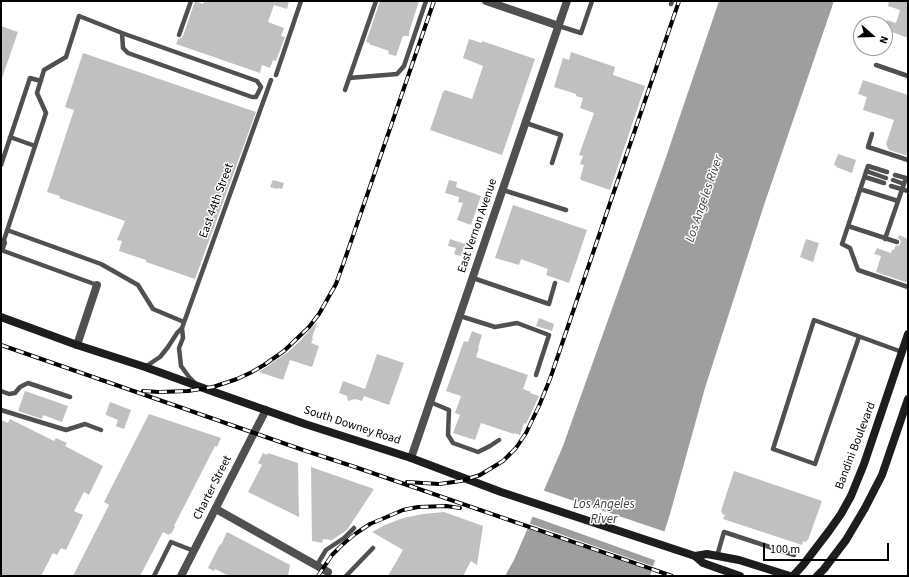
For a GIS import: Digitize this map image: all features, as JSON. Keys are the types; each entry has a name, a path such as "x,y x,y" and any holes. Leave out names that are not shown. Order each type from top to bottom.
{"main road":[{"name":"South Downey Road","path":"1,317 313,427 411,458 501,492 695,556 703,563 740,576"},
{"name":"Bandini Boulevard","path":"793,576 829,531 851,496 864,464 908,334"},
{"path":"817,576 846,540 882,475 908,399"},
{"name":"South Downey Road","path":"695,556 707,554 717,556 754,564 790,576"}],"street":[{"path":"486,1 559,26"},
{"name":"East Vernon Avenue","path":"411,458 568,1"},
{"path":"77,344 97,285"},
{"name":"Charter Street","path":"182,576 266,410"},
{"path":"216,509 331,574"}],"lane":[{"path":"179,35 191,1"},
{"path":"276,75 301,1"},
{"path":"345,90 376,1"},
{"path":"349,78 397,74 404,66 426,1"},
{"path":"559,26 581,33 592,1"},
{"path":"97,285 2,247 46,114 37,93 44,70 66,57 79,16 122,33 257,81 261,87 268,89"},
{"path":"122,33 123,48 128,53 252,97 256,97 261,87"},
{"path":"876,65 908,76"},
{"path":"1,165 30,78 41,81"},
{"name":"East 44th Street","path":"198,386 181,366 180,348 183,338 182,328 271,80"},
{"path":"526,123 561,135 552,163"},
{"path":"872,134 868,147 908,160"},
{"path":"10,137 35,146"},
{"path":"887,172 868,166 842,244 850,248 858,270 908,287"},
{"path":"865,174 886,178"},
{"path":"865,174 884,183"},
{"path":"885,239 906,178 895,175"},
{"path":"893,180 904,184"},
{"path":"891,186 908,191"},
{"path":"860,189 898,201"},
{"path":"502,190 566,210"},
{"path":"848,226 897,242"},
{"path":"7,230 101,264 138,285 153,309 184,322"},
{"path":"472,278 549,304 555,283"},
{"path":"460,316 495,327 517,323 549,335 536,375"},
{"path":"859,337 815,464 773,449 814,320 902,352"},
{"name":"East 44th Street","path":"145,367 160,357 182,328"},
{"path":"1,391 9,394 15,393 20,387 28,384 70,397"},
{"path":"430,402 449,410 448,435 453,443 478,452 499,440"},
{"path":"1,410 66,430 85,424 102,430"},
{"path":"317,566 326,550 344,538 354,528"},
{"path":"717,556 724,532 794,555"},
{"path":"154,576 171,542 194,551"},
{"path":"346,576 373,548"}],"water":[{"name":"Los Angeles River","path":"719,1 834,1 764,205 705,388 670,514 650,576 505,576 514,560 563,446 664,163"}],"pier":[{"path":"542,490 666,532 657,561 531,516"},
{"path":"528,523 655,567 654,572 526,528"}],"building":[{"path":"195,1 203,4 204,1 289,1 287,9 274,5 268,22 284,28 281,36 285,37 276,61 273,60 270,68 262,65 260,73 176,44 178,39 183,36"},
{"path":"380,1 419,1 409,36 403,36 396,56 388,54 389,51 366,42"},
{"path":"889,1 908,1 908,38 893,32 893,22 896,23 900,10 888,6"},
{"path":"1,26 18,32 2,78 1,77"},
{"path":"469,39 482,43 482,41 535,59 502,155 430,130 445,90 472,99 483,66 463,58"},
{"path":"571,52 615,67 613,75 645,86 610,190 580,179 584,165 580,164 583,156 579,155 594,113 580,108 583,98 576,96 576,94 554,87 563,58 569,60"},
{"path":"83,53 256,112 195,279 119,251 122,241 117,240 125,221 59,198 60,196 47,192 74,110 65,107"},
{"path":"863,80 908,95 908,156 889,150 886,144 894,120 863,110 867,97 858,94"},
{"path":"838,154 856,160 852,173 834,165"},
{"path":"273,180 284,183 282,189 270,187"},
{"path":"449,180 457,182 456,187 481,196 471,225 457,220 463,203 458,202 459,197 445,193"},
{"path":"513,205 587,230 569,283 546,275 548,269 521,259 519,265 495,258"},
{"path":"899,235 908,239 908,283 876,272 881,256 874,254 877,248 891,253 896,245 898,246 900,244 901,241 898,238"},
{"path":"450,239 465,244 461,256 454,254 456,248 448,246"},
{"path":"806,239 819,243 813,262 800,257"},
{"path":"539,318 554,324 552,331 536,326"},
{"path":"317,322 311,343 319,346 312,367 290,360 283,380 259,372 288,352"},
{"path":"472,331 482,335 476,357 528,375 523,389 539,396 526,424 524,423 520,435 481,423 475,440 453,433 460,415 455,413 461,396 446,391 464,341 468,342"},
{"path":"377,354 404,363 389,405 364,396 362,401 355,399 348,401 347,396 339,393 343,381 365,389"},
{"path":"25,391 68,406 62,422 43,415 42,419 18,411"},
{"path":"110,402 131,410 124,429 116,426 118,420 106,415"},
{"path":"149,414 221,438 217,447 215,446 171,534 170,533 169,535 163,532 140,576 73,576 109,505 104,502"},
{"path":"10,419 54,441 56,438 67,443 65,446 103,466 89,495 84,492 74,511 83,515 66,550 61,548 57,555 53,553 41,576 1,576 1,420 8,423"},
{"path":"263,453 267,455 268,453 298,463 299,517 248,492 262,465 258,463"},
{"path":"311,467 374,489 347,530 332,540 323,539 322,543 312,541"},
{"path":"734,471 822,501 808,540 806,542 803,541 802,545 723,519 725,515 722,514 721,511"},
{"path":"444,512 483,526 477,565 471,561 463,576 388,576 403,550 372,532 403,518"},
{"path":"227,532 290,565 288,576 229,576 215,569 214,571 208,568"}],"railway":[{"path":"143,391 188,391 213,387 237,379 264,365 284,351 309,327 319,314 336,284 434,1"},
{"path":"407,482 439,484 461,481 480,475 503,461 516,448 526,433 550,379 679,1"},
{"path":"1,345 672,576"},
{"path":"318,576 332,555 355,534 370,524 403,510 418,507 446,506 460,508"}]}
